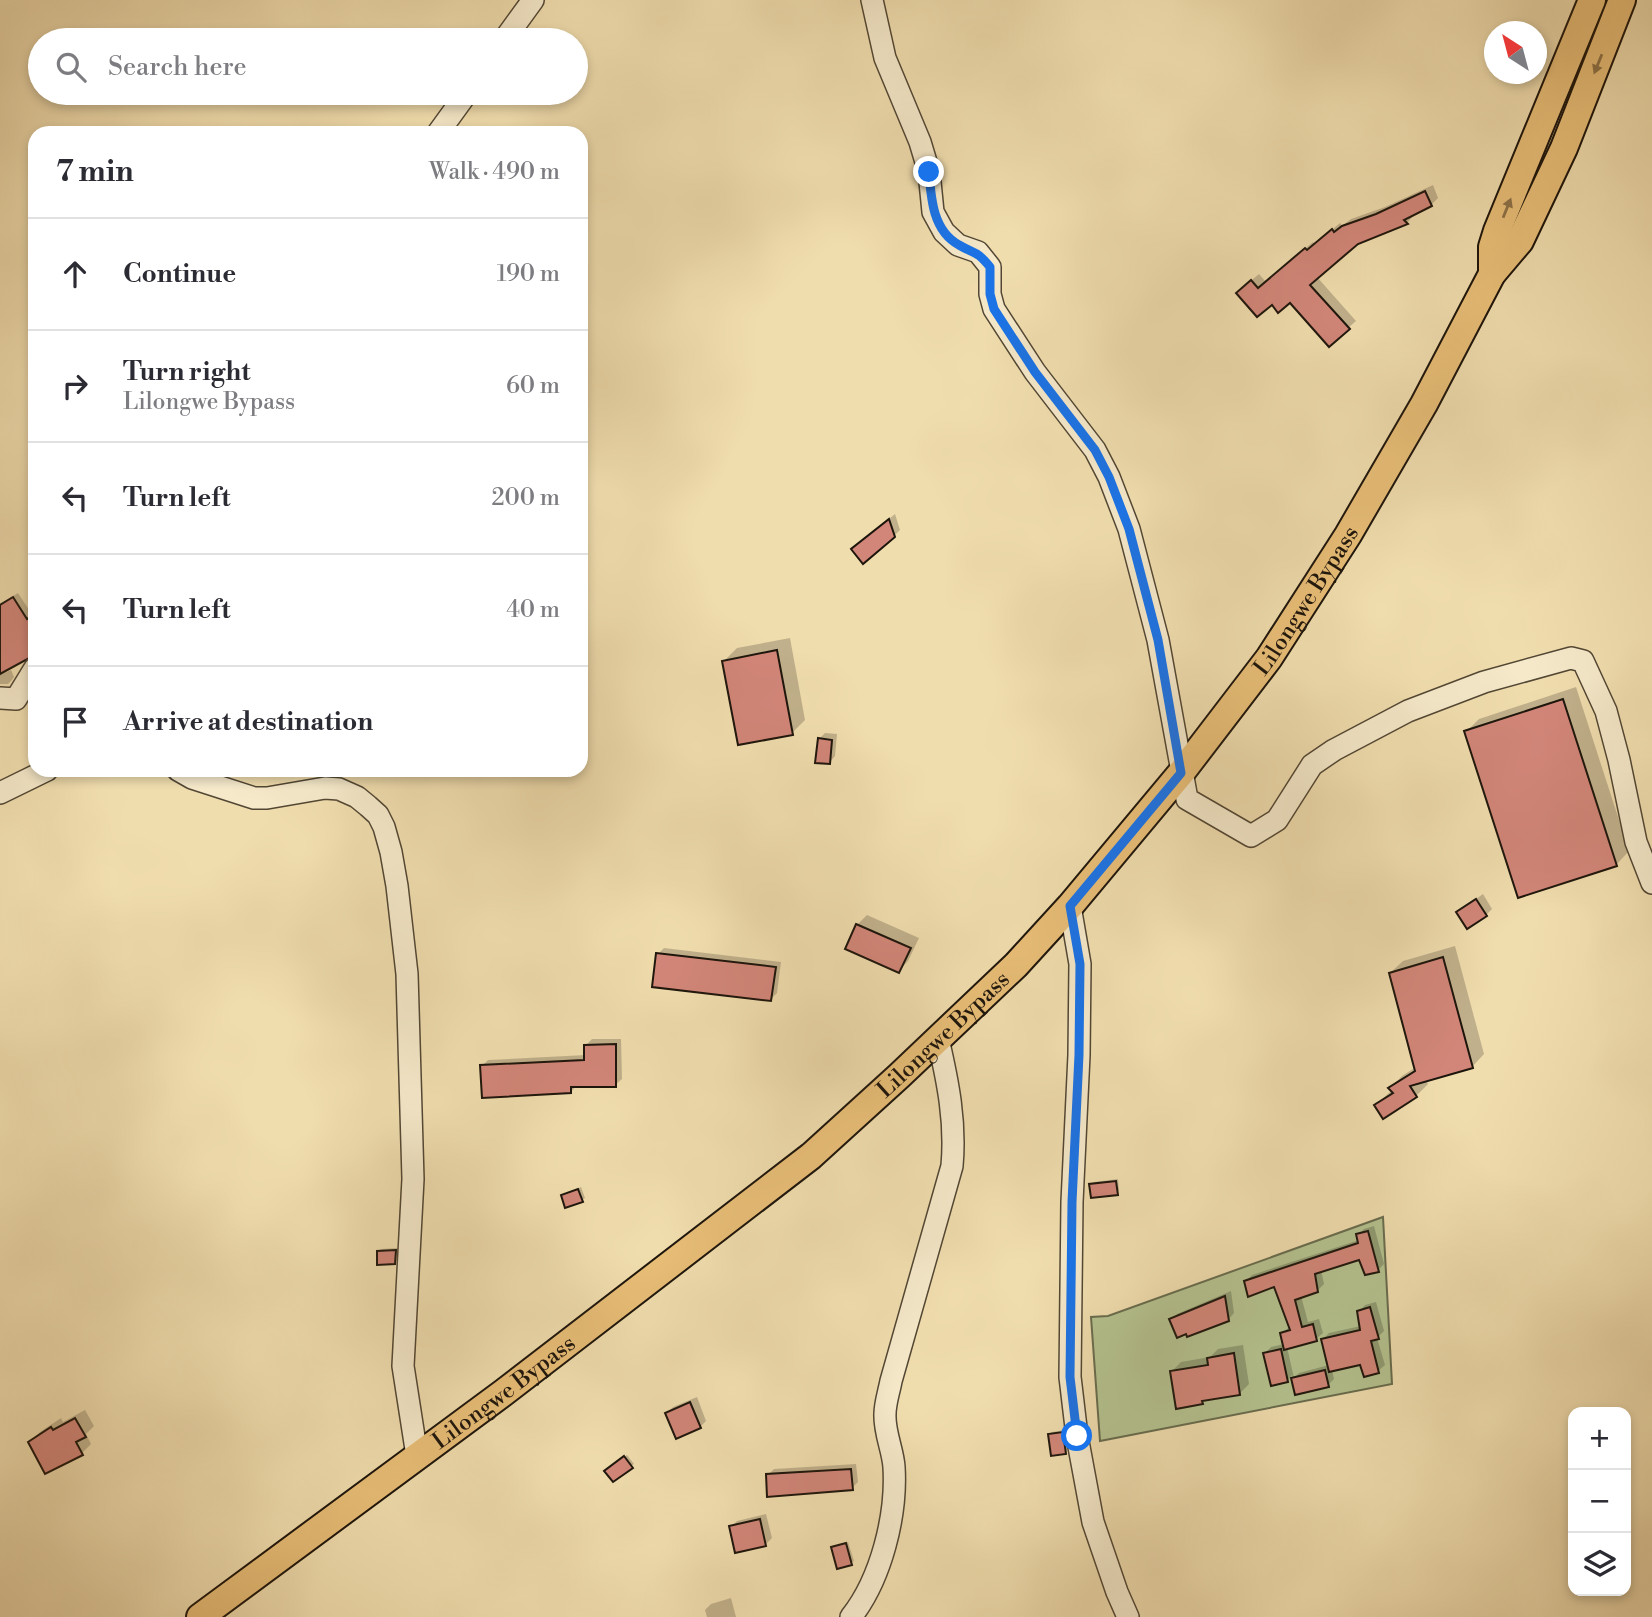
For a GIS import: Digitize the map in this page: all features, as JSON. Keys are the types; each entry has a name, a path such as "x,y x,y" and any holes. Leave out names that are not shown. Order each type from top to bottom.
{"main road":[{"name":"Lilongwe Bypass","path":"1492,274 1492,247 1497,231 1592,0"},
{"name":"Lilongwe Bypass","path":"200,1617 705,1239 811,1156 1016,965 1070,906 1181,773 1269,658 1348,535 1424,404 1492,274 1520,241 1564,148 1622,0"}],"street":[{"path":"513,28 533,0"},
{"path":"872,0 885,58 920,142 929,172 933,212 944,232 958,245 978,252 990,267 990,294 994,309 1035,372 1095,450 1109,477 1143,576 1164,670 1187,800 1251,836 1277,820 1312,765 1334,750 1408,711 1485,682 1571,658 1583,661 1590,671 1605,711 1619,760 1636,842 1652,883"},
{"path":"443,126 458,105"},
{"path":"0,698 16,699 28,679"},
{"path":"0,793 33,777"},
{"path":"194,777 254,798 325,788 339,789 369,806 378,814 384,827 397,886 407,974 413,1179 403,1366 417,1456"},
{"path":"1070,906 1080,964 1072,1202 1070,1377 1077,1436 1093,1522 1116,1592 1128,1617"},
{"path":"852,1616 872,1586 884,1550 894,1492 894,1466 885,1414 891,1381 952,1166 952,1111 938,1039"}],"green space":[{"path":"1383,1217 1392,1384 1100,1441 1091,1317 1108,1316"}],"building":[{"path":"1425,191 1432,206 1404,220 1408,224 1358,244 1310,285 1350,329 1329,347 1290,303 1278,313 1272,305 1257,317 1236,293 1251,280 1258,288 1332,229 1334,232 1342,226 1376,214"},
{"path":"889,519 895,537 863,564 851,549"},
{"path":"13,597 28,618 28,659 0,674 0,605"},
{"path":"777,650 793,735 738,745 722,661"},
{"path":"1563,699 1617,866 1518,898 1464,731"},
{"path":"818,738 832,740 830,764 815,763"},
{"path":"1476,899 1487,916 1467,929 1456,912"},
{"path":"856,924 911,948 899,973 845,949"},
{"path":"656,953 776,967 771,1001 652,987"},
{"path":"1443,957 1473,1068 1410,1086 1417,1097 1383,1119 1374,1105 1393,1093 1388,1088 1415,1071 1389,973"},
{"path":"616,1044 616,1087 571,1087 571,1093 482,1098 480,1065 584,1060 584,1045"},
{"path":"1116,1181 1118,1195 1091,1198 1089,1184"},
{"path":"578,1189 583,1202 565,1208 561,1195"},
{"path":"1368,1231 1379,1272 1365,1275 1359,1260 1315,1274 1318,1292 1295,1300 1302,1327 1313,1324 1317,1341 1284,1350 1280,1333 1290,1330 1274,1287 1248,1297 1244,1281 1358,1243 1356,1234"},
{"path":"396,1250 395,1264 377,1265 377,1251"},
{"path":"1225,1296 1229,1321 1187,1337 1186,1334 1177,1338 1169,1319"},
{"path":"1370,1307 1379,1339 1371,1341 1379,1373 1364,1377 1360,1365 1329,1372 1321,1339 1360,1330 1357,1311"},
{"path":"1281,1349 1288,1382 1271,1386 1263,1353"},
{"path":"1234,1353 1240,1395 1202,1401 1203,1404 1176,1409 1170,1371 1208,1365 1207,1358"},
{"path":"1325,1370 1329,1387 1295,1395 1291,1378"},
{"path":"690,1402 701,1428 676,1439 665,1413"},
{"path":"75,1418 86,1437 76,1442 83,1455 45,1474 28,1442 51,1427 53,1430"},
{"path":"1063,1432 1066,1454 1051,1456 1048,1434"},
{"path":"624,1456 633,1468 613,1482 604,1471"},
{"path":"851,1469 853,1490 767,1497 766,1474"},
{"path":"760,1519 766,1546 735,1553 729,1526"},
{"path":"846,1543 852,1565 837,1569 831,1547"}],"route":[{"path":"929,172 933,212 944,232 958,245 978,252 990,267 990,294 994,309 1035,372 1095,450 1109,477 1143,576 1164,670 1181,773 1070,906 1080,964 1072,1202 1070,1377 1077,1436"}]}
